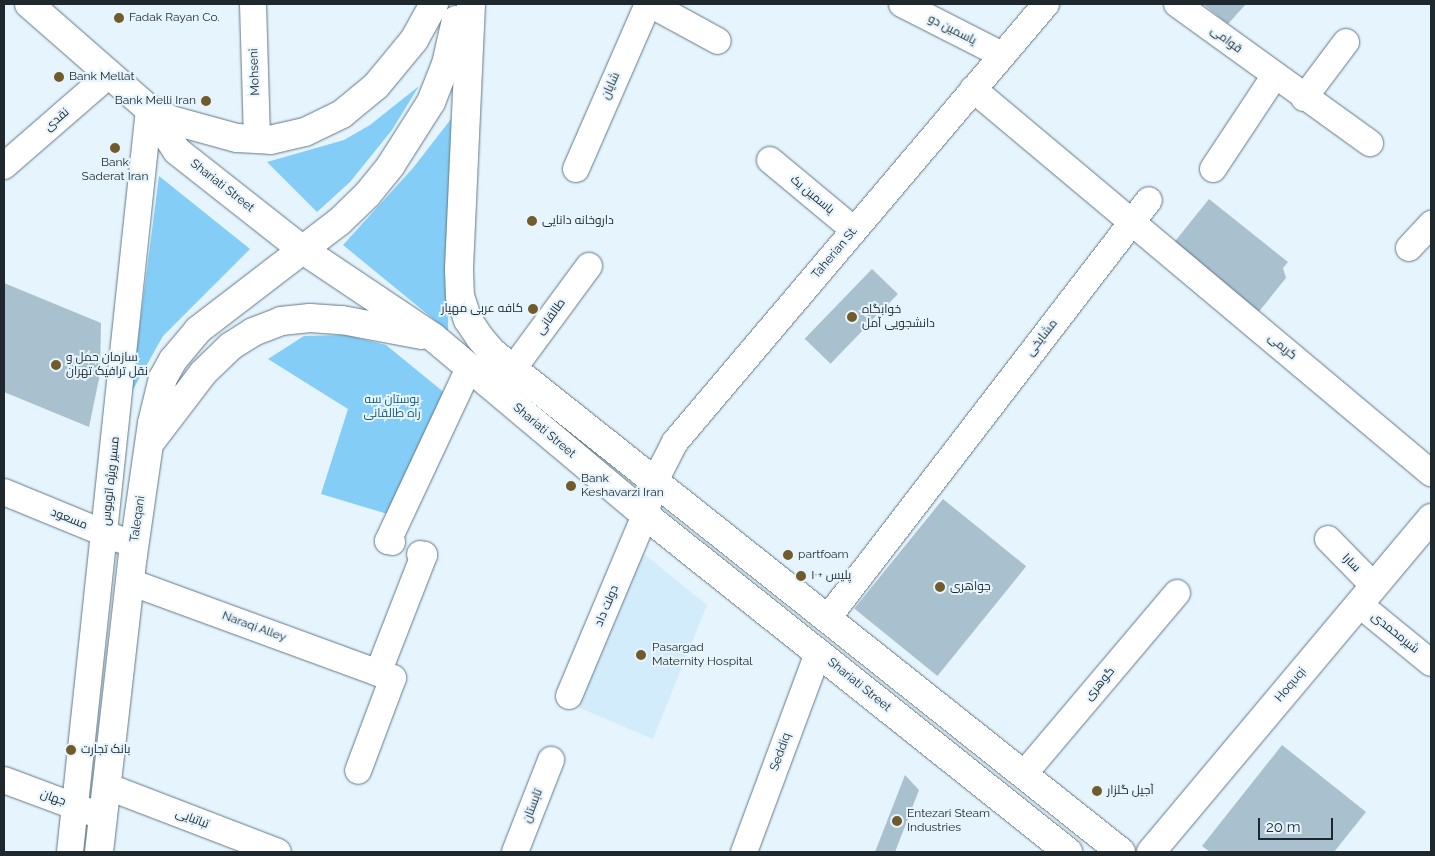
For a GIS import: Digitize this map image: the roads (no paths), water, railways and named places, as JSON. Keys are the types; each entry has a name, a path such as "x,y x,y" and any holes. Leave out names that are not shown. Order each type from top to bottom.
{"main road":[{"name":"Shariati Street","path":"29,4 149,109 177,151 303,250 433,337 645,515 1068,852"},
{"path":"149,109 214,133 257,140 304,132 358,103 394,68 434,4"},
{"name":"Taleqani","path":"99,852 134,545 148,445 163,378 186,343 303,250 367,195 412,133 431,102 446,64 460,4"},
{"path":"470,4 463,128 460,296 468,320 480,338 513,369 1121,852"},
{"path":"148,445 203,373 231,346 271,325 310,318 342,320 433,337"},
{"name":"Hoquqi","path":"1151,852 1431,518"}],"street":[{"name":"Mohseni","path":"253,4 257,140"},
{"path":"649,4 718,41"},
{"name":"شایان","path":"576,169 649,4"},
{"name":"یاسمین دو","path":"902,4 1002,55"},
{"name":"Taherian St.","path":"645,515 654,481 675,442 1046,4"},
{"name":"قوامی","path":"1177,4 1304,98 1370,143"},
{"path":"1304,98 1346,42"},
{"name":"نقدی","path":"4,166 110,74"},
{"path":"1213,169 1274,76"},
{"path":"973,89 1132,222"},
{"name":"مسیر ویژه اتوبوس","path":"70,852 149,109"},
{"name":"یاسمین یک","path":"770,160 854,230"},
{"name":"مشایخی","path":"827,619 1149,200"},
{"name":"کریمی","path":"1132,222 1431,472"},
{"path":"1409,248 1431,224"},
{"name":"طالقانی","path":"513,369 589,266"},
{"path":"392,542 388,541 469,368"},
{"name":"مسعود","path":"4,492 134,545"},
{"name":"دولت داد","path":"569,696 645,515"},
{"name":"سارا","path":"1328,539 1366,595"},
{"path":"378,673 424,555 420,554"},
{"name":"Naraqi Alley","path":"130,582 393,678 358,771"},
{"name":"گوهری","path":"1024,774 1177,593"},
{"name":"شیرمحمدی","path":"1366,595 1431,663"},
{"name":"Seddiq","path":"744,852 818,653"},
{"name":"تابستان","path":"515,852 551,760"},
{"name":"جهان","path":"4,780 103,816"},
{"name":"تباتبایی","path":"106,786 278,852"}],"place":[{"name":"Fadak Rayan Co.","path":"119,18"},
{"name":"Bank Mellat","path":"59,77"},
{"name":"Bank Melli Iran","path":"206,101"},
{"name":"Bank Saderat Iran","path":"115,148"},
{"name":"داروخانه دانایی","path":"532,221"},
{"name":"کافه عربی مهیار","path":"533,309"},
{"name":"خوابگاه دانشجویی آمل","path":"852,317"},
{"name":"سازمان حمل و نقل ترافیک تهران","path":"56,365"},
{"name":"Bank Keshavarzi Iran","path":"571,486"},
{"name":"partfoam","path":"788,555"},
{"name":"پلیس +۱۰","path":"801,576"},
{"name":"جواهری","path":"940,587"},
{"name":"Pasargad Maternity Hospital","path":"641,655"},
{"name":"بانک تجارت","path":"71,750"},
{"name":"آجیل گلزار","path":"1097,791"},
{"name":"Entezari Steam Industries","path":"897,821"}],"park label":[{"name":"بوستان سه راه طالقانی","path":"392,407"}]}
